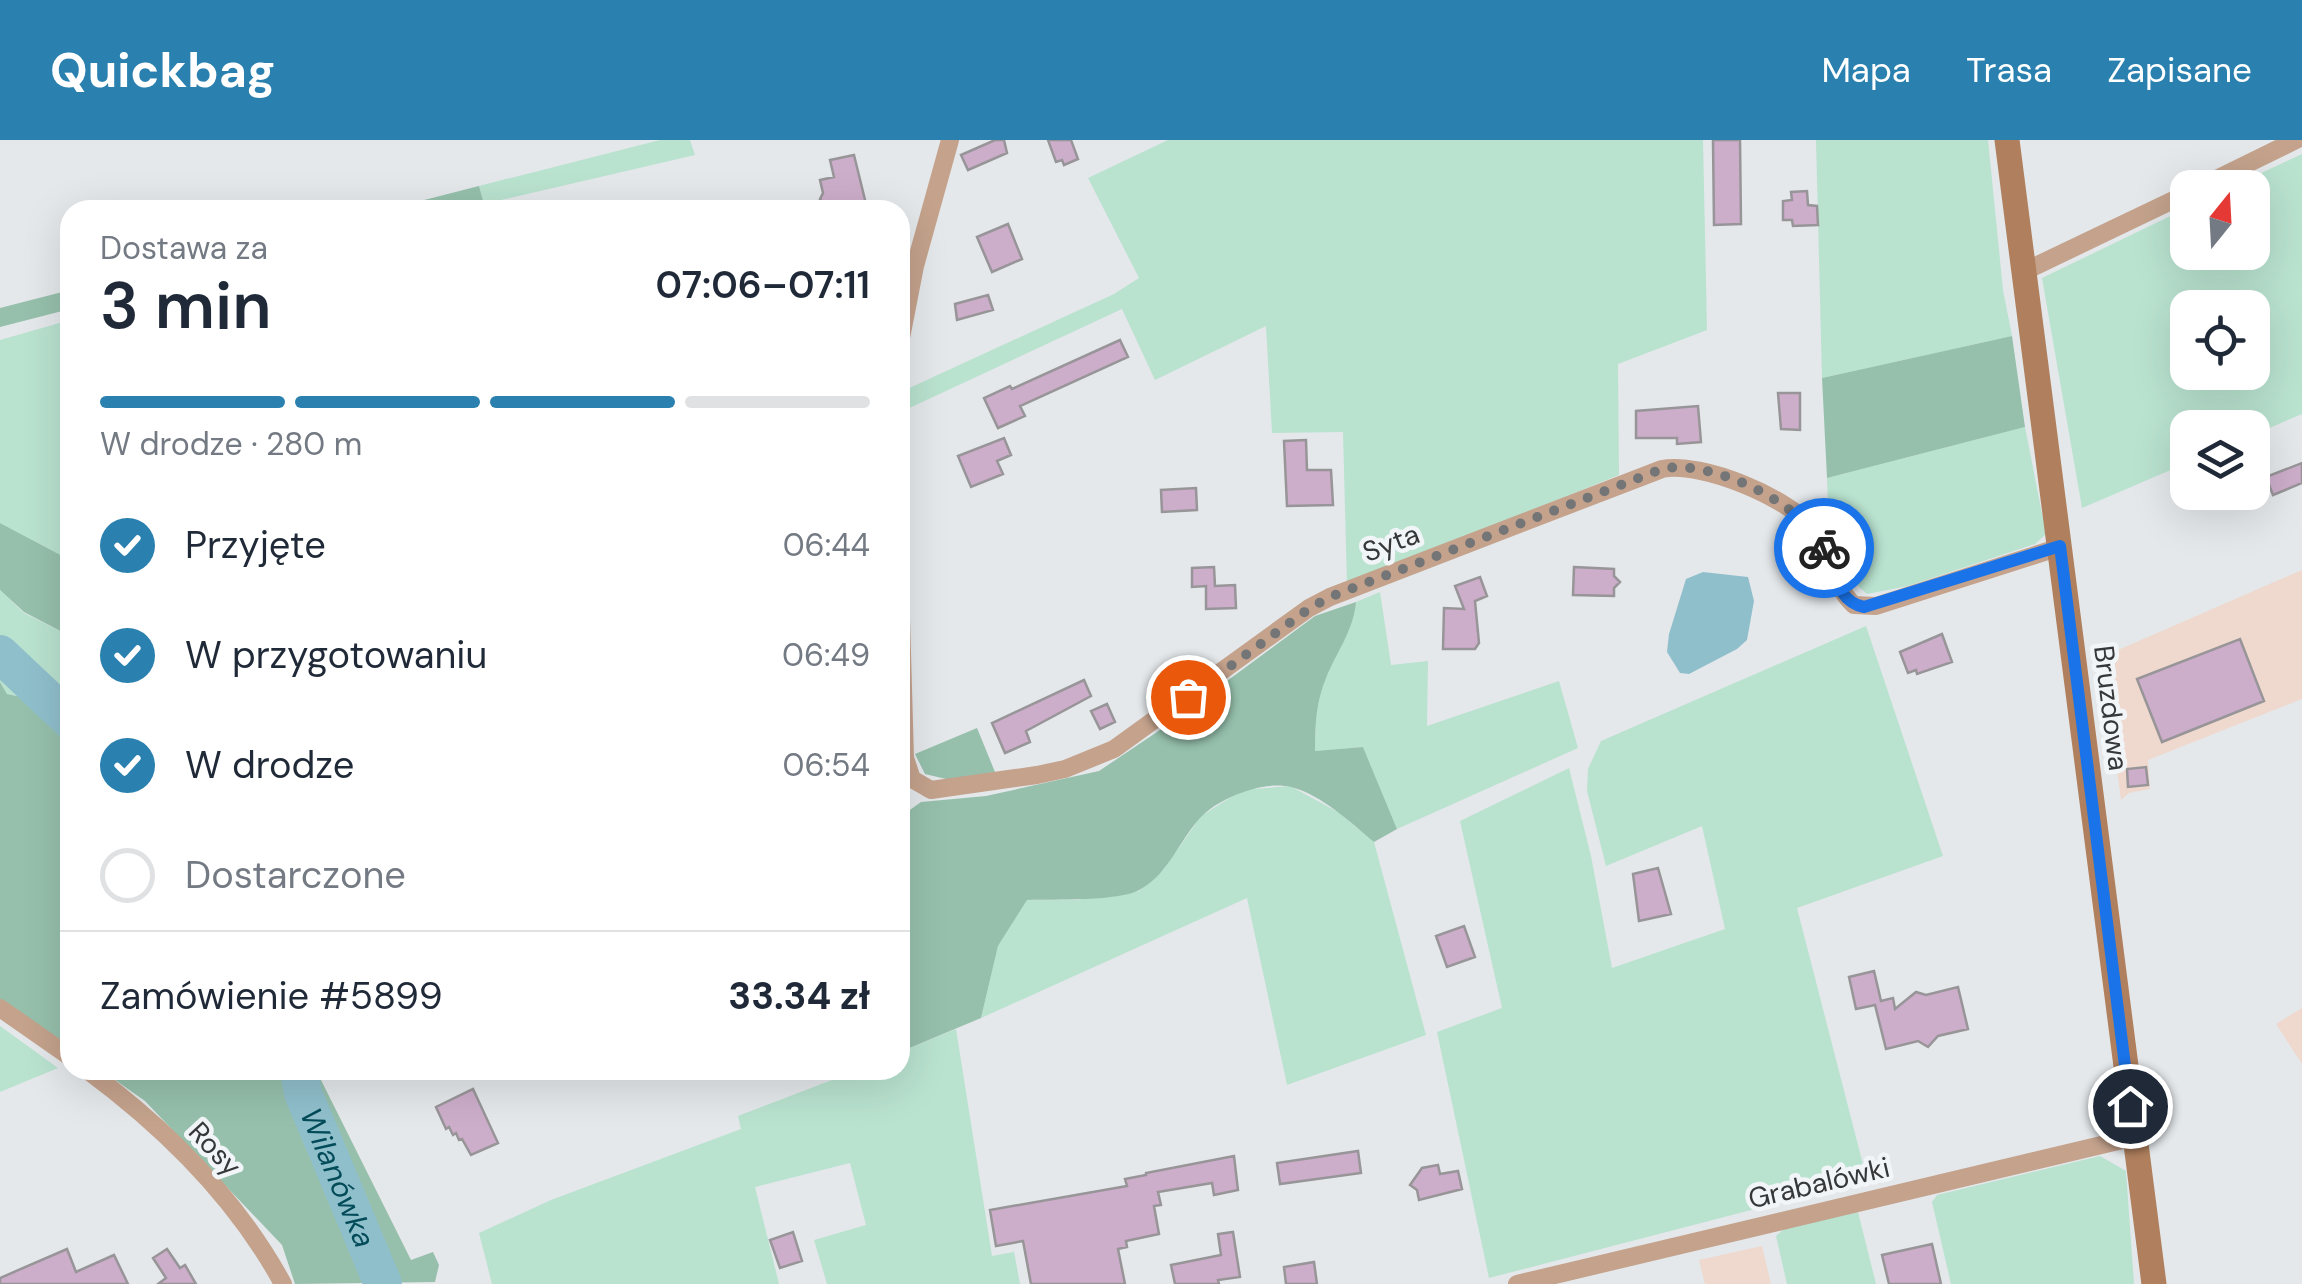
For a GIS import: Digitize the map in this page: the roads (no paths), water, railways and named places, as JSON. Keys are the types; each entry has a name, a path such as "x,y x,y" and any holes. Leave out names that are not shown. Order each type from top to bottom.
{"street":[{"path":"910,291 950,140"},
{"name":"Bruzdowa","path":"2007,140 2154,1284"},
{"path":"2235,170 2296,140"},
{"path":"2024,272 2170,202"},
{"name":"Syta","path":"910,773 912,779 931,790 1038,775 1094,758 1114,748 1330,597 1671,467 1721,475 1759,492 1807,522 1822,543 1838,585 1854,605 1876,606 2060,546"},
{"path":"0,1008 60,1051"},
{"name":"Rosy","path":"101,1080 144,1112 208,1180 255,1236 283,1284"},
{"name":"Grabalówki","path":"1516,1284 2135,1137"}],"water":[{"path":"1703,572 1748,577 1754,601 1747,640 1689,674 1680,673 1667,652 1669,634 1686,579"}],"waterway":[{"name":"Wilanówka","path":"0,654 60,711"},
{"name":"Wilanówka","path":"301,1080 383,1284"}]}
